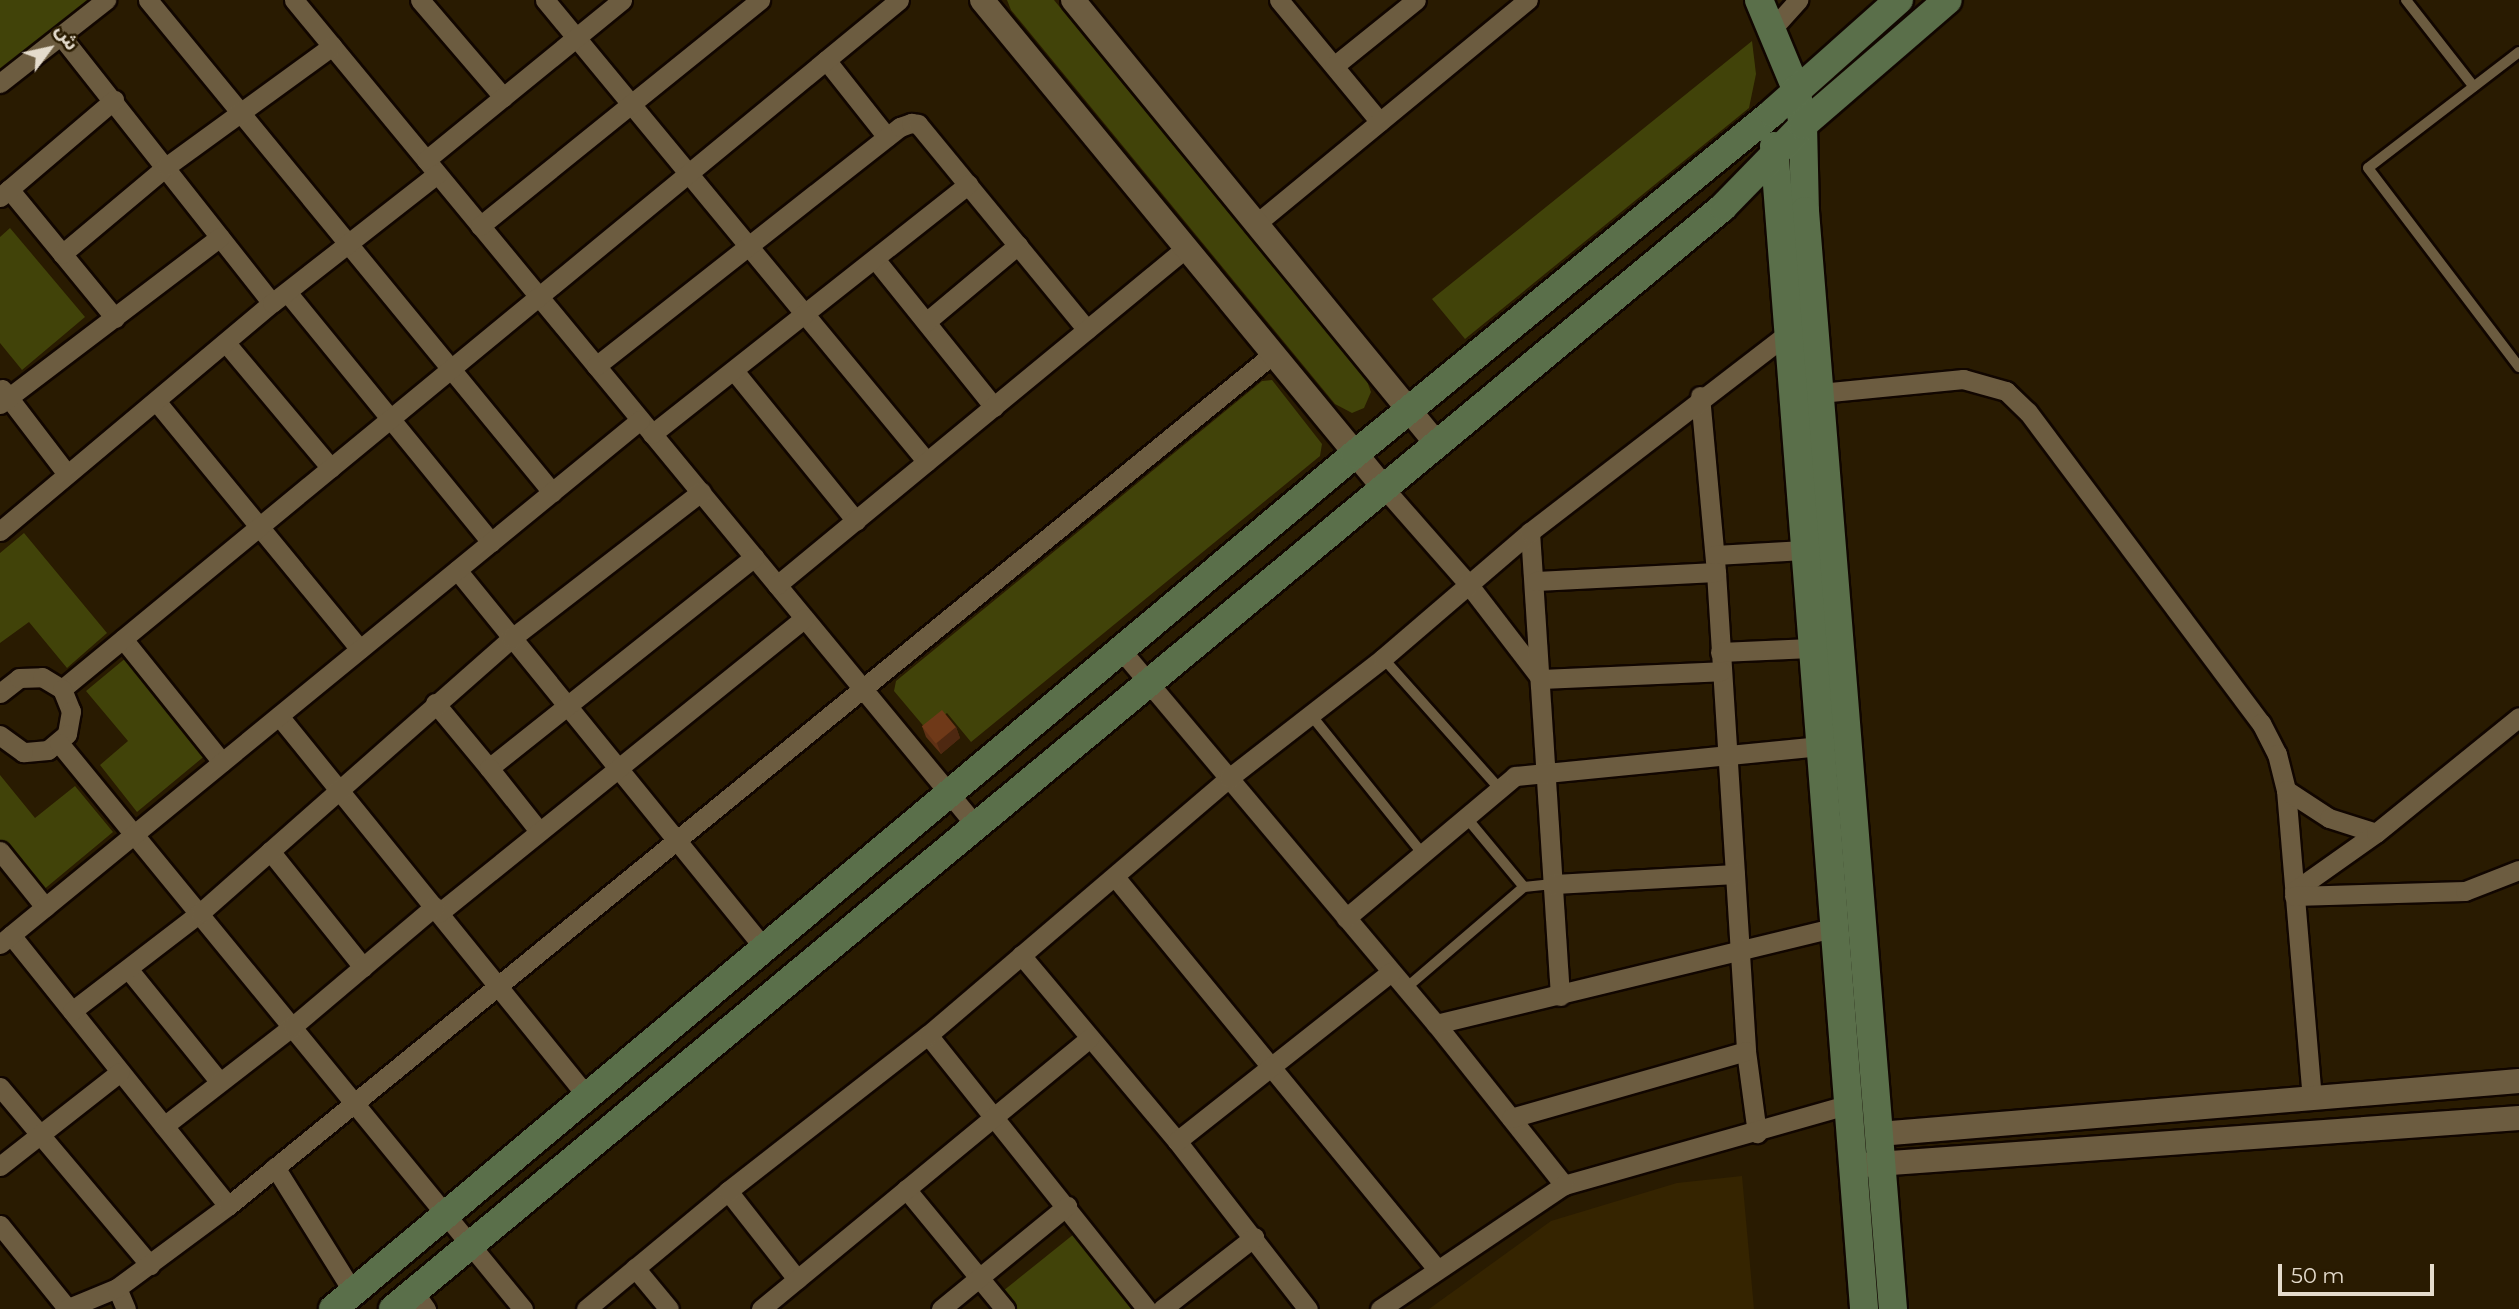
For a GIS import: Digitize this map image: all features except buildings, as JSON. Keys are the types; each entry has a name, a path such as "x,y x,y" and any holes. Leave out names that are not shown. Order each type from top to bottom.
{"main road":[{"path":"1759,0 1796,89 1803,125 1820,393 1893,1309"},
{"path":"343,1300 1355,454 1772,113 1899,0"},
{"path":"411,1303 471,1244 1723,207 1775,157 1803,125 1948,0"},
{"path":"1777,39 1772,113 1775,157 1864,1309"},
{"path":"1723,207 1745,202 1780,218"}],"street":[{"path":"0,83 106,0"},
{"path":"148,0 241,109 347,245 552,492"},
{"path":"294,0 976,826"},
{"path":"420,0 503,97"},
{"path":"545,0 928,462"},
{"path":"0,531 279,298 347,245 503,97 622,0"},
{"path":"480,226 760,0"},
{"path":"62,689 899,0"},
{"path":"982,0 1355,454 1469,585 1541,679"},
{"path":"1073,0 1436,443"},
{"path":"1279,0 1380,122"},
{"path":"1334,66 1416,0"},
{"path":"1256,223 1528,0"},
{"path":"1777,39 1798,0"},
{"path":"61,36 167,166 220,237 390,419 491,542"},
{"path":"62,254 167,166 241,109 332,46"},
{"path":"826,60 887,137"},
{"path":"114,100 5,194 62,254 115,318"},
{"path":"596,366 750,248 906,123 918,124 1087,330"},
{"path":"228,1206 72,1011 6,939 552,492 646,427 734,372 968,184"},
{"path":"67,474 3,396 115,318 220,237"},
{"path":"926,322 1018,245"},
{"path":"778,585 1186,248"},
{"path":"875,260 994,407"},
{"path":"586,1309 728,1191 928,1035 1229,778 1383,658 1530,532 1700,396 1788,333"},
{"path":"226,343 331,468"},
{"path":"0,1225 67,1309 117,1288 228,1206 1273,354"},
{"path":"734,372 856,521"},
{"path":"1820,393 1963,379 1993,384 2018,400 2261,723 2277,754 2286,790 2312,1098"},
{"path":"1700,396 1715,564 1746,1051 1757,1133"},
{"path":"156,401 360,649"},
{"path":"72,1011 129,970 201,912 338,788 512,638 701,492"},
{"path":"1530,532 1536,581 1560,996"},
{"path":"1536,581 1715,564 1804,550"},
{"path":"489,768 754,557"},
{"path":"457,570 765,949"},
{"path":"164,1126 618,769 804,618"},
{"path":"123,639 222,762"},
{"path":"1541,679 1721,662 1811,648"},
{"path":"1121,650 1436,1024 1564,1185"},
{"path":"1,738 12,747 36,754 59,743 71,723 69,699 53,681 30,676 3,684"},
{"path":"435,703 539,831"},
{"path":"279,716 587,1097"},
{"path":"2294,894 2376,833 2519,716"},
{"path":"59,743 201,912 523,1309"},
{"path":"1346,918 1497,786 1515,776 1547,770 1727,758 1819,746"},
{"path":"2286,790 2329,818 2376,833"},
{"path":"0,851 45,907"},
{"path":"270,851 363,967"},
{"path":"2294,894 2465,891 2519,870"},
{"path":"1555,884 1735,874"},
{"path":"1115,877 1274,1066 1437,1269"},
{"path":"1436,1024 1560,996 1740,948 1833,928"},
{"path":"1021,955 1177,1141 1308,1309"},
{"path":"129,970 219,1081"},
{"path":"1177,1141 1391,972"},
{"path":"928,1035 1147,1309"},
{"path":"761,1309 1090,1038"},
{"path":"1511,1118 1746,1051"},
{"path":"0,1166 121,1072"},
{"path":"1879,1134 2519,1081"},
{"path":"0,1087 150,1265"},
{"path":"1380,1309 1564,1185 1757,1133 1847,1105"},
{"path":"1853,1166 2519,1118"},
{"path":"275,1167 343,1300"},
{"path":"906,1189 1005,1309"},
{"path":"728,1191 797,1279"},
{"path":"941,1309 1067,1206"},
{"path":"1162,1309 1254,1237"},
{"path":"635,1268 669,1309"},
{"path":"117,1288 127,1309"}],"lane":[{"path":"2406,0 2474,87"},
{"path":"2519,52 2368,168 2519,367"},
{"path":"1383,658 1497,786"},
{"path":"1311,715 1421,852"},
{"path":"1465,815 1524,887"},
{"path":"1406,988 1524,887 1555,884"}],"shaded area":[{"path":"0,0 88,0 0,71"},
{"path":"1007,0 1054,0 1367,381 1371,392 1364,408 1352,413 1335,404 1011,10"},
{"path":"1752,41 1756,74 1749,108 1465,339 1432,299"},
{"path":"10,228 85,317 22,370 0,343 0,237"},
{"path":"1272,380 1322,444 1320,456 971,742 947,713 926,729 894,691 896,681 1262,381"},
{"path":"24,533 107,633 67,668 29,622 0,643 0,553"},
{"path":"127,657 207,754 137,812 100,765 128,741 86,691"},
{"path":"0,775 35,818 75,786 113,832 42,891 0,840"},
{"path":"1742,1176 1754,1309 1429,1309 1551,1221 1677,1183"},
{"path":"1074,1234 1134,1309 1017,1309 1003,1291"}]}
